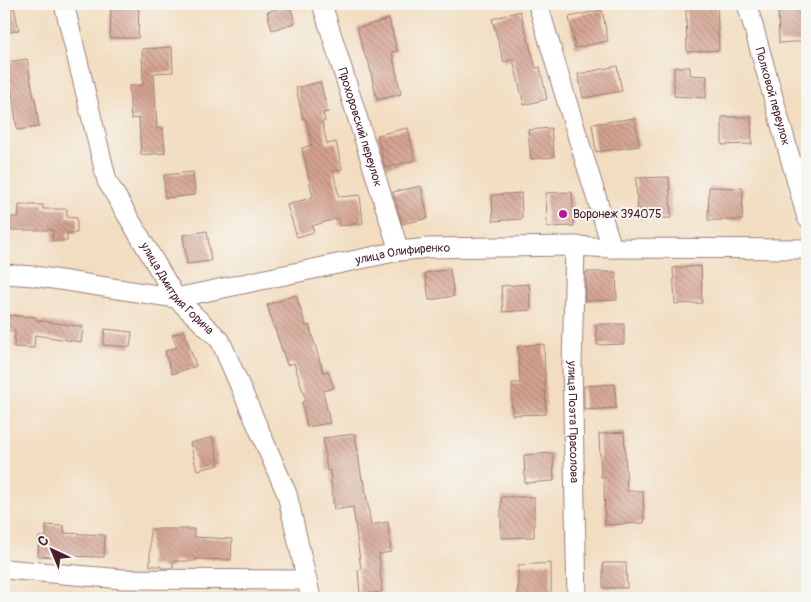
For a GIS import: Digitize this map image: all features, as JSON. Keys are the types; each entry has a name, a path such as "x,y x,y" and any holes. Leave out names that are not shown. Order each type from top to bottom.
{"street":[{"name":"улица Дмитрия Горина","path":"64,4 107,181 176,298 220,340 286,494 311,598"},
{"name":"Прохоровский переулок","path":"322,4 399,251"},
{"path":"538,4 562,89 612,248"},
{"name":"Полковой переулок","path":"747,4 807,218"},
{"name":"улица Олифиренко","path":"4,274 34,276 176,298 399,251 429,248 575,246 612,248 807,249"},
{"name":"улица Поэта Прасолова","path":"575,246 572,366 577,598"},
{"path":"4,569 123,579 307,580"}],"building":[{"path":"111,4 139,4 138,38 110,38"},
{"path":"717,4 719,50 687,52 686,5"},
{"path":"290,5 295,23 272,30 267,12"},
{"path":"14,7 19,30 4,34 4,9"},
{"path":"807,7 807,41 779,43 778,8"},
{"path":"602,10 608,41 575,48 569,17"},
{"path":"520,11 536,68 540,67 547,99 524,105 513,59 504,62 492,19"},
{"path":"389,19 397,51 392,52 401,94 377,100 368,59 366,59 357,28"},
{"path":"172,47 173,72 154,73 157,129 163,128 165,153 141,155 139,118 131,119 129,86 143,85 142,49"},
{"path":"27,59 39,127 17,130 7,62"},
{"path":"617,66 622,91 583,98 578,74"},
{"path":"674,67 690,67 690,75 707,76 706,98 674,96"},
{"path":"320,82 328,112 323,113 325,121 322,122 327,144 336,142 342,169 333,171 339,197 360,195 363,223 339,226 338,218 312,226 314,232 297,237 287,205 313,197 302,148 312,145 306,119 303,119 296,88"},
{"path":"722,117 751,117 752,144 722,145"},
{"path":"635,118 639,146 596,152 592,124"},
{"path":"408,128 415,160 385,168 377,135"},
{"path":"551,128 554,157 531,159 528,130"},
{"path":"193,172 195,195 165,198 164,175"},
{"path":"669,177 671,218 638,219 636,178"},
{"path":"421,186 428,218 402,224 393,192"},
{"path":"709,187 743,188 742,220 708,220"},
{"path":"572,192 574,226 547,227 546,193"},
{"path":"521,193 522,219 493,221 492,195"},
{"path":"19,205 43,205 43,209 67,209 67,217 77,218 77,233 67,233 67,241 52,241 53,230 4,230 4,217 19,217"},
{"path":"207,231 211,261 187,264 183,235"},
{"path":"701,266 702,303 675,304 673,268"},
{"path":"450,269 454,296 429,300 425,273"},
{"path":"586,272 616,272 617,300 585,301"},
{"path":"529,284 531,310 503,312 501,286"},
{"path":"296,295 306,326 309,325 323,372 328,371 334,388 323,391 330,423 307,427 302,402 306,401 294,363 287,365 267,305"},
{"path":"4,315 36,317 36,320 83,327 81,342 35,335 34,348 14,347 15,331 4,331"},
{"path":"596,324 624,324 624,344 597,345"},
{"path":"105,329 132,332 130,347 103,345"},
{"path":"184,331 196,366 172,374 165,351 177,347 172,335"},
{"path":"544,344 546,414 512,415 512,383 520,383 518,346"},
{"path":"615,384 616,408 584,410 584,386"},
{"path":"624,432 627,491 643,491 644,523 605,525 604,477 601,477 599,434"},
{"path":"355,434 371,525 388,522 391,552 379,554 382,592 360,594 358,570 361,569 353,507 334,510 330,470 327,471 323,438"},
{"path":"213,437 219,465 197,470 190,443"},
{"path":"553,453 554,481 525,483 524,455"},
{"path":"501,497 534,497 534,537 501,538"},
{"path":"46,525 64,526 64,533 105,535 104,557 38,556 39,537 46,537"},
{"path":"150,529 194,529 194,537 232,539 231,560 195,559 195,561 173,561 173,568 150,566"},
{"path":"551,563 551,598 518,598 518,565"},
{"path":"603,563 626,563 627,588 603,588"}],"place":[{"name":"Воронеж 394075","path":"563,214"}]}
